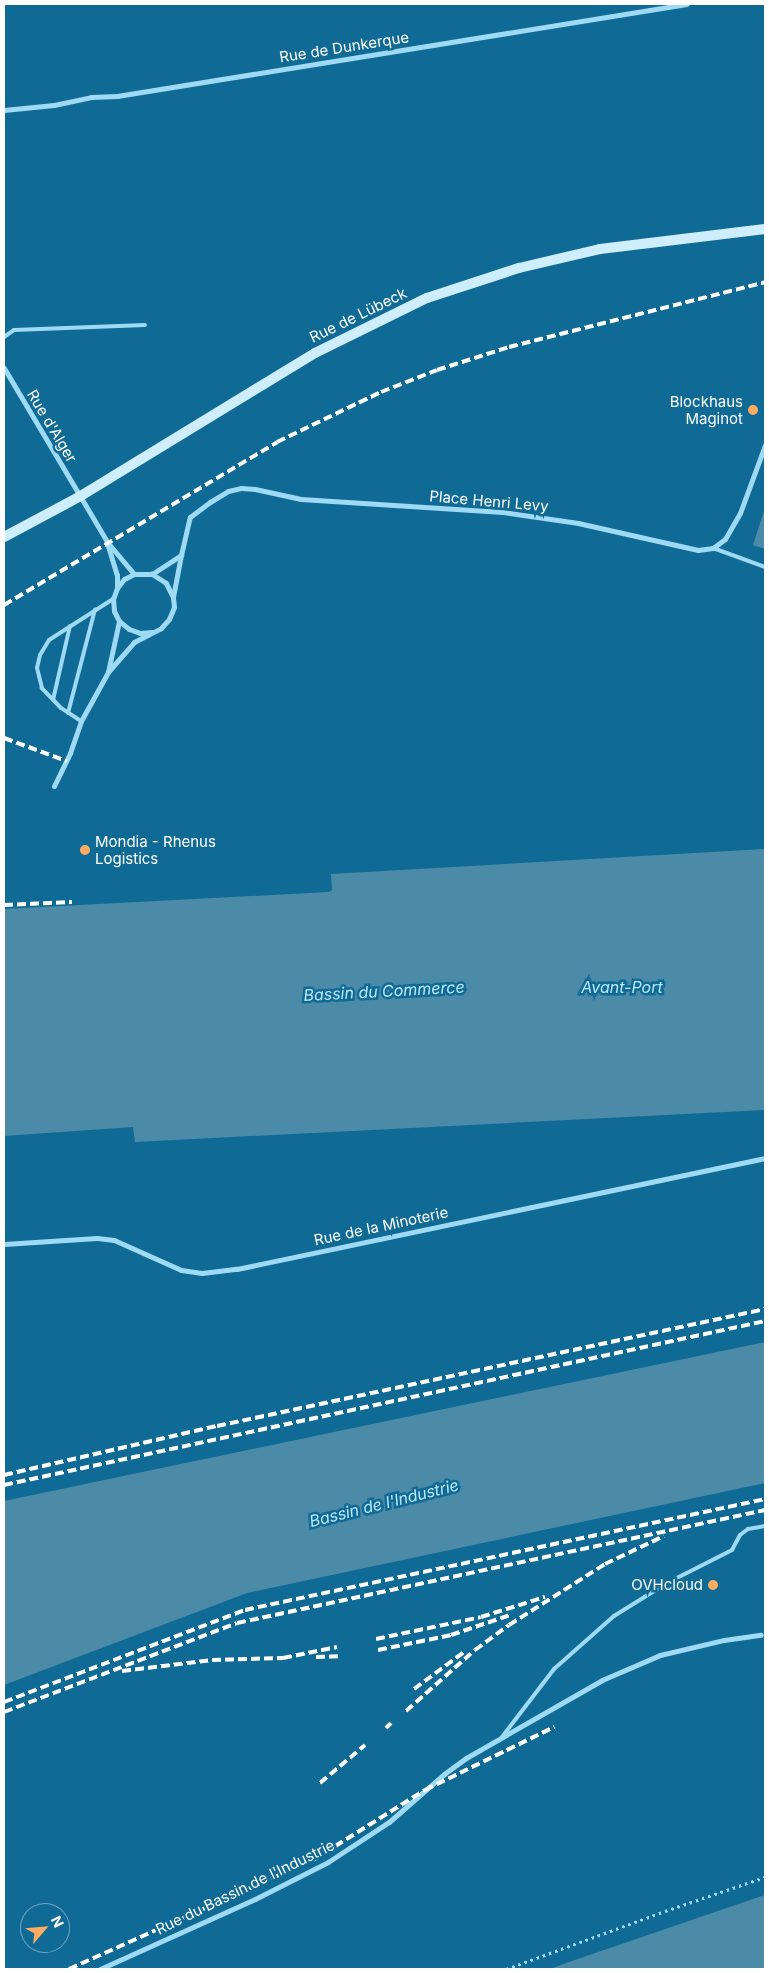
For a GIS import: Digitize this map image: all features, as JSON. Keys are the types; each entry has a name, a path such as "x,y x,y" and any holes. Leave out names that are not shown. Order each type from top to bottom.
{"main road":[{"name":"Rue de Lübeck","path":"4,537 79,497 315,353 427,298 519,268 600,249 765,229"}],"street":[{"name":"Rue de Dunkerque","path":"4,110 54,105 91,97 116,96 687,4"},
{"name":"Rue d'Alger","path":"4,368 108,543"},
{"path":"713,548 724,539 740,513 765,445"},
{"name":"Place Henri Levy","path":"173,597 185,531 190,517 210,502 228,492 242,488 301,498 504,512 578,523 698,550 713,548"},
{"path":"108,543 134,574"},
{"path":"108,543 117,575 117,588"},
{"path":"152,574 181,555"},
{"path":"54,786 70,753 82,721 108,672 134,642 161,628 169,619 174,606 173,597 166,583 152,574 134,574 124,579 117,588 113,599 114,611 120,622 135,631 152,632"},
{"path":"108,672 120,622"},
{"name":"Rue de la Minoterie","path":"4,1244 98,1238 114,1240 181,1270 202,1273 237,1270 765,1158"},
{"name":"Rue du Bassin de l'Industrie","path":"100,1969 255,1899 328,1862 383,1826 444,1774 502,1737 595,1684 635,1665 690,1648 763,1635"}],"lane":[{"path":"4,337 14,330 146,325"},
{"path":"713,548 765,567"},
{"path":"82,721 52,700 42,688 38,679 37,668 40,655 49,640 113,599"},
{"path":"68,713 95,609"},
{"path":"52,700 70,626"},
{"path":"502,1737 554,1669 614,1616 668,1584 732,1550 740,1535 748,1529 760,1525 765,1526"}],"path":[{"path":"506,1969 765,1877"}],"water":[{"path":"765,508 765,549 753,545"},
{"name":"Avant-Port","path":"765,849 765,1110 135,1142 133,1127 4,1136 4,909 329,892 332,890 331,874"},
{"name":"Bassin de l'Industrie","path":"765,1342 765,1483 247,1593 4,1685 4,1501"},
{"path":"765,1895 765,1969 550,1969 569,1962"}],"railway":[{"path":"4,605 277,442 381,392 437,370 509,347 765,282"},
{"path":"4,738 67,761"},
{"path":"4,905 72,902"},
{"path":"4,1475 217,1426 765,1309"},
{"path":"4,1485 765,1321"},
{"path":"4,1702 245,1610 765,1499"},
{"path":"4,1712 237,1623 765,1510"},
{"path":"406,1711 475,1650 509,1625 605,1564 664,1536"},
{"path":"376,1639 481,1617 545,1597"},
{"path":"378,1650 451,1635 510,1615"},
{"path":"122,1671 212,1660 283,1658 337,1647"},
{"path":"414,1689 464,1652"},
{"path":"316,1657 339,1656"},
{"path":"386,1728 391,1723"},
{"path":"69,1969 313,1860 425,1790 554,1727"},
{"path":"320,1783 365,1745"}],"place":[{"name":"Blockhaus Maginot","path":"753,410"},
{"name":"Mondia - Rhenus Logistics","path":"85,850"},
{"name":"OVHcloud","path":"713,1585"}],"water label":[{"name":"Bassin du Commerce","path":"384,991"}]}
